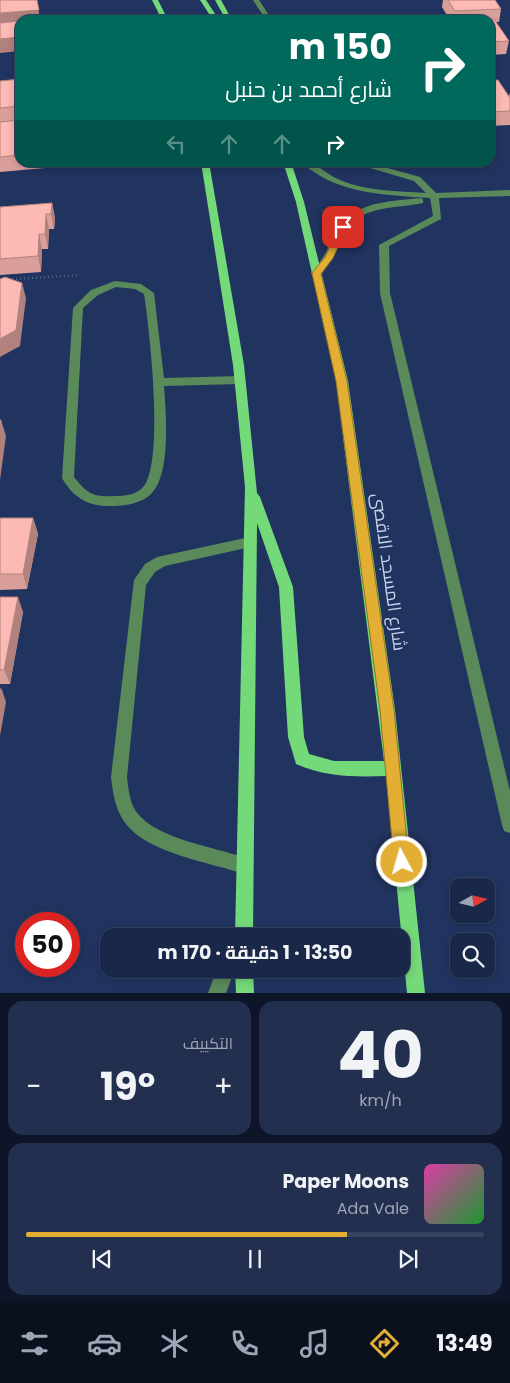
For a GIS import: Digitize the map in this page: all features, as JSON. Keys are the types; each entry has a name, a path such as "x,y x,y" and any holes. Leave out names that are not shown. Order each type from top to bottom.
{"main road":[{"path":"155,0 162,15"},
{"path":"165,0 165,15"},
{"path":"203,0 213,15"},
{"path":"218,0 226,15"},
{"path":"207,167 224,264 248,446 251,487 244,928"},
{"name":"شارع المسجد الاقصى","path":"289,167 300,202 342,381 387,710 391,768 416,993"},
{"path":"251,487 286,587 296,737 302,759 316,766 341,770 391,768"},
{"path":"244,978 245,993"}],"street":[{"path":"256,0 266,15"},
{"path":"312,167 325,176 355,188 377,192 434,196 510,193"},
{"path":"374,167 417,178 434,196 438,216 384,245 385,293 510,825"},
{"path":"316,273 329,258 343,227 356,216 386,205 416,201 434,196"},
{"path":"115,284 137,286 149,294 158,382 158,453 152,484 140,496 123,501 100,502 81,496 68,478 68,451 78,308 85,297 99,289 115,284"},
{"path":"158,382 239,380"},
{"path":"245,866 152,837 130,817 121,798 119,777 139,584 143,575 162,561 250,542"},
{"path":"240,928 244,917"},
{"path":"217,993 223,978"}],"path":[{"path":"0,280 87,274"}],"building":[{"path":"0,0 37,0 39,10 0,13"},
{"path":"448,0 495,0 501,9 455,11"},
{"path":"495,20 509,41 495,42"},
{"path":"15,22 15,38 0,39 0,23"},
{"path":"15,80 15,106 0,108 0,81"},
{"path":"495,80 498,80 510,98 510,111 495,112"},
{"path":"15,120 15,156 0,157 0,122"},
{"path":"52,203 51,214 46,214 45,234 39,234 38,256 0,259 0,207"},
{"path":"5,277 22,283 16,330 0,339 0,279"},
{"path":"0,518 33,518 23,574 0,574"},
{"path":"0,597 18,597 4,670 0,670"}],"route":[{"path":"343,227 329,258 316,273 342,381 387,710 391,768 402,862"}]}
